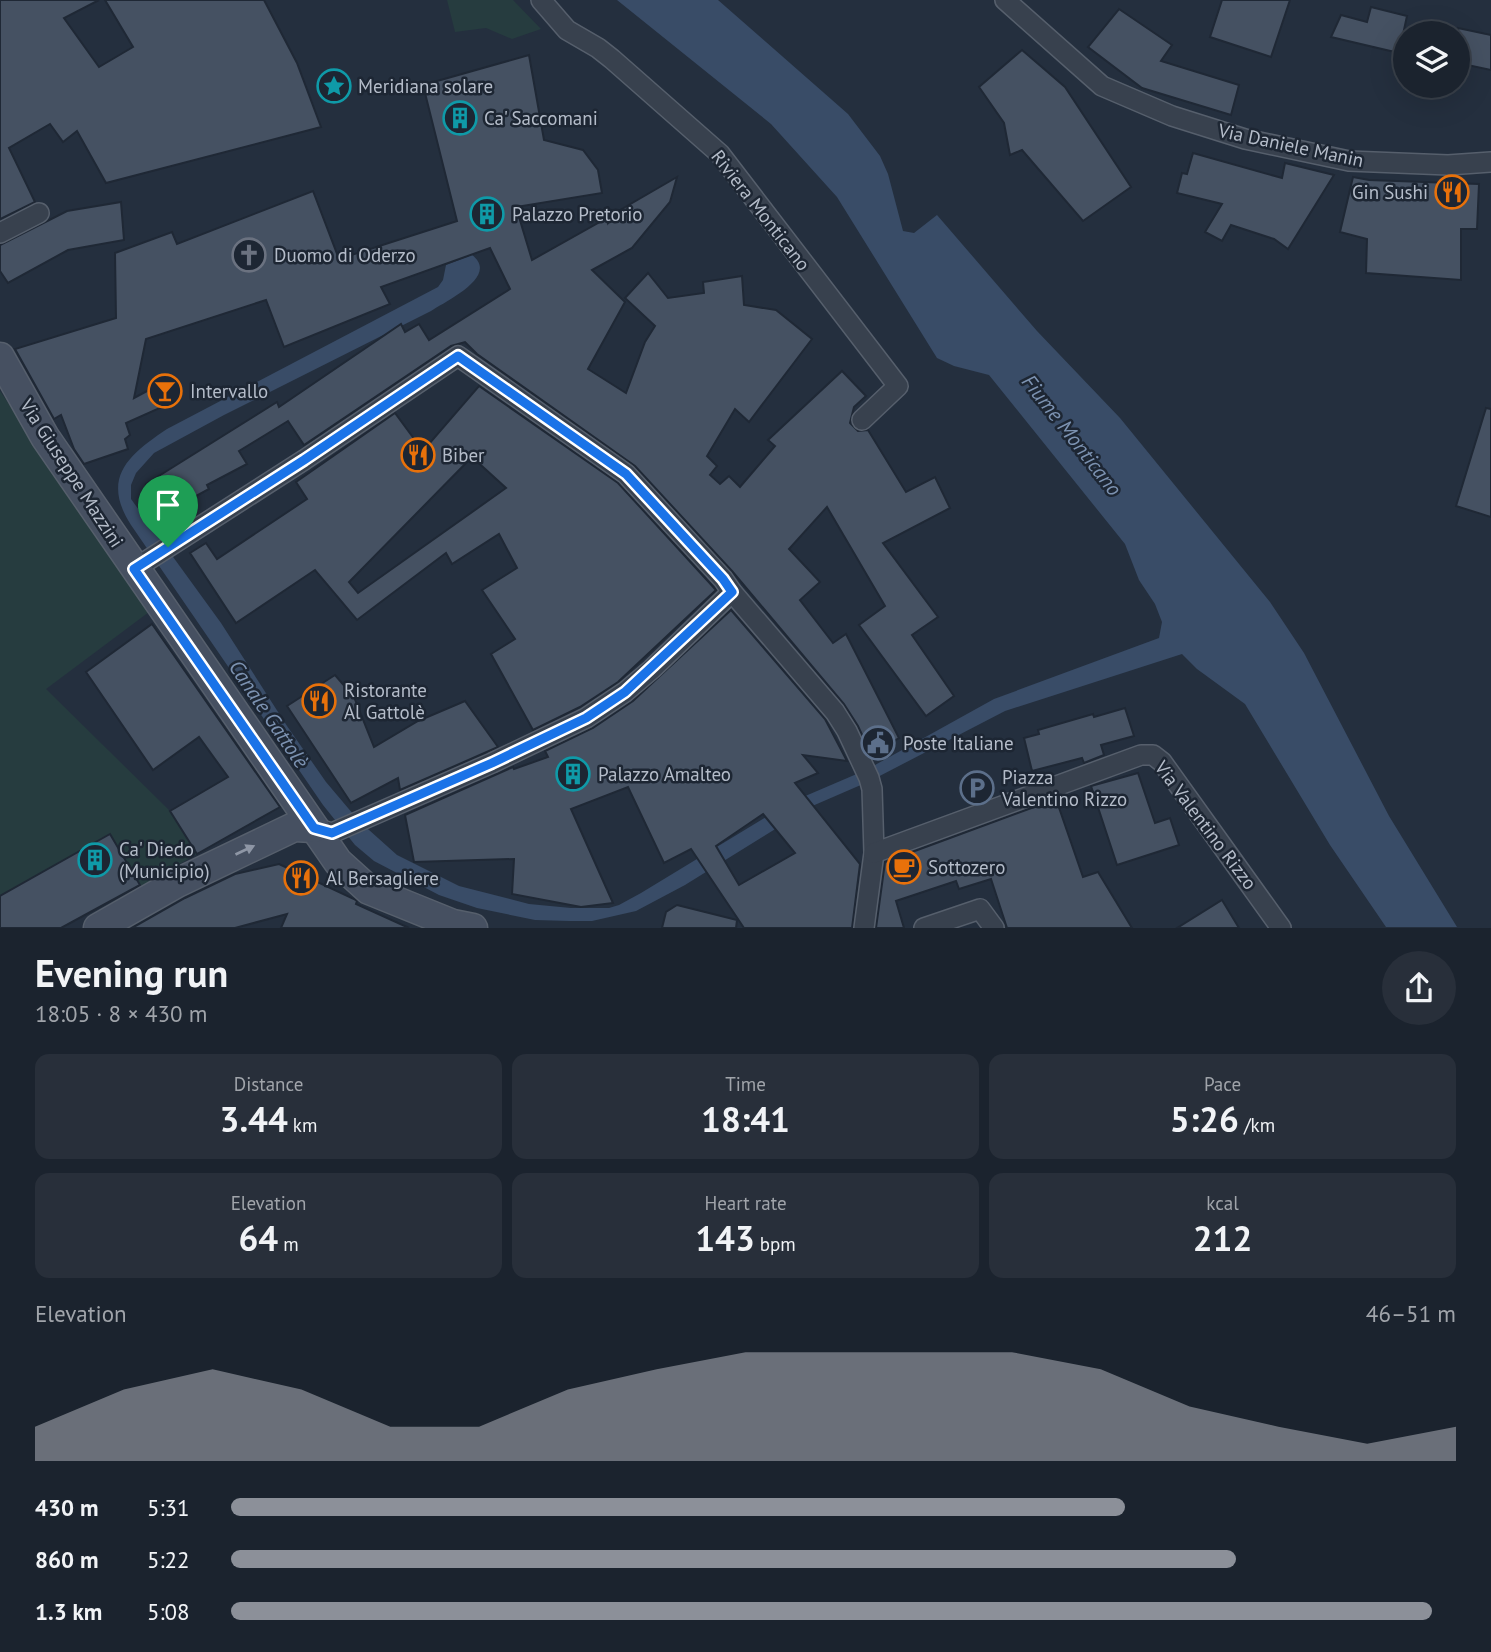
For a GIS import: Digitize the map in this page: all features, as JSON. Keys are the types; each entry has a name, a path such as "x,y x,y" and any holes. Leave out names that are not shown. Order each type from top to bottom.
{"street":[{"name":"Riviera Monticano","path":"541,0 567,30 612,59 720,154 898,386 862,420"},
{"name":"Via Daniele Manin","path":"1004,0 1102,86 1172,116 1245,139 1349,161 1448,165 1491,162"},
{"path":"0,233 39,213"},
{"path":"141,564 304,460 458,356 626,474 723,579 835,712 865,766 872,789 874,853 864,928"},
{"name":"Via Giuseppe Mazzini","path":"0,357 45,437 141,564 323,830 338,862 369,890 459,926"},
{"path":"98,928 177,883 294,827 323,830 362,819 492,763 586,718 625,692 732,592"},
{"name":"Via Valentino Rizzo","path":"874,853 1141,755 1153,755 1162,762 1281,928"},
{"path":"924,928 980,909 994,928"}],"green space":[{"path":"447,0 513,0 541,29 512,39 486,28 455,32"},
{"path":"0,391 149,612 46,689 170,811 197,854 141,886 110,834 0,896"}],"water":[{"name":"Fiume Monticano","path":"617,0 718,0 848,114 880,156 888,174 903,231 914,233 937,215 1037,331 1120,418 1270,602 1304,653 1389,816 1457,927 1386,927 1330,845 1245,704 1197,669 1182,654 1005,711 870,781 810,807 803,797 866,770 994,699 1159,638 1162,622 1155,604 1139,580 1125,544 989,375 954,366 937,358 837,197 771,124"},
{"name":"Canale Gattolè","path":"472,255 479,263 480,271 468,287 448,301 154,453 136,473 131,485 131,499 221,623 326,782 359,821 397,855 459,886 529,904 609,908 641,893 784,806 793,818 685,885 636,911 592,921 535,920 477,908 439,895 374,861 355,845 323,805 131,525 118,493 119,480 131,458 167,429 438,287 443,280 446,265"}],"building":[{"path":"0,0 99,0 64,18 99,67 133,47 105,0 264,0 297,63 321,127 106,183 77,131 63,142 50,124 9,148 35,202 0,219"},
{"path":"1222,0 1290,0 1271,57 1210,37"},
{"path":"1371,7 1407,16 1406,21 1393,21 1393,52 1331,37 1341,15 1367,22"},
{"path":"1119,9 1172,45 1161,61 1239,85 1231,115 1142,88 1088,47"},
{"path":"1470,31 1491,35 1491,70 1470,66"},
{"path":"1022,50 1065,87 1131,187 1083,221 1022,150 1010,155 1004,123 979,87"},
{"path":"529,55 544,140 583,150 598,170 602,193 516,207 532,260 607,218 608,223 615,213 677,177 670,202 632,248 592,270 625,302 588,369 626,393 645,342 655,326 625,298 648,273 668,298 704,293 703,282 742,276 744,305 776,310 812,339 749,422 735,409 707,456 717,466 710,475 720,484 729,476 740,487 775,446 768,440 842,371 866,396 854,407 850,423 858,431 868,430 906,492 935,477 950,508 883,543 938,617 912,635 954,696 926,716 859,625 885,606 827,507 789,549 820,582 800,600 833,643 846,634 899,738 871,754 844,704 732,571 635,466 477,354 465,342 451,346 304,445 288,421 239,451 247,464 207,485 209,489 165,513 146,484 277,402 279,407 401,324 405,332 419,324 429,340 510,289 490,248 381,287 390,304 284,347 266,300 146,339 134,398 173,377 180,399 126,423 130,435 125,439 128,449 84,464 74,449 61,415 54,419 15,349 116,318 115,253 172,232 177,244 313,191 339,259 457,221 423,85"},
{"path":"1193,153 1282,178 1285,163 1334,175 1288,249 1274,239 1231,225 1222,241 1205,232 1222,204 1177,193 1182,173 1187,174"},
{"path":"1353,177 1369,180 1479,184 1477,229 1461,229 1461,280 1366,273 1367,239 1340,232"},
{"path":"121,202 124,240 68,250 8,283 0,271 0,245 67,211"},
{"path":"479,386 618,483 716,590 618,682 580,707 533,730 491,654 515,639 482,590 517,568 499,534 452,564 446,553 357,620 315,570 236,623 190,553 206,543 217,559 307,499 296,482 395,413 423,451","holes":["472,457 506,488 358,593 349,582"]},
{"path":"1486,408 1491,409 1491,517 1456,506"},
{"path":"731,610 825,719 847,761 803,755 818,773 795,783 860,864 852,928 744,928 691,849 664,863 628,787 571,809 613,903 581,907 512,894 514,859 414,862 405,815 513,767 514,769 548,757 545,751 593,728 633,701","holes":["763,814 795,853 739,885 716,846"]},
{"path":"152,624 280,807 197,854 170,811 228,777 199,737 153,770 86,672"},
{"path":"335,675 354,697 374,747 418,721 465,701 498,747 400,790 398,778 351,803 287,706"},
{"path":"1125,708 1134,736 1101,745 1104,755 1084,763 1082,758 1032,771 1024,738 1039,734 1038,730"},
{"path":"1138,773 1155,823 1170,818 1179,845 1117,865 1091,786"},
{"path":"1056,799 1083,877 1098,872 1132,928 1007,928 991,879 959,889 956,881 896,901 904,928 876,928 885,862"},
{"name":"Ca' Diedo (Municipio)","path":"110,834 140,885 61,928 0,928 0,896"},
{"path":"279,864 409,928 281,928 287,914 235,928 132,928 235,874"},
{"path":"1222,900 1239,928 1177,928"},
{"path":"677,905 737,920 736,928 662,928 666,912"}],"place":[{"name":"Meridiana solare","path":"334,86"},
{"name":"Ca' Saccomani","path":"460,118"},
{"name":"Gin Sushi","path":"1452,192"},
{"name":"Palazzo Pretorio","path":"487,214"},
{"name":"Duomo di Oderzo","path":"249,255"},
{"name":"Intervallo","path":"165,391"},
{"name":"Biber","path":"418,455"},
{"name":"Ristorante Al Gattolè","path":"319,701"},
{"name":"Poste Italiane","path":"878,743"},
{"name":"Palazzo Amalteo","path":"573,774"},
{"name":"Piazza Valentino Rizzo","path":"977,788"},
{"name":"Ca' Diedo (Municipio)","path":"95,860"},
{"name":"Sottozero","path":"904,867"},
{"name":"Al Bersagliere","path":"301,878"}],"route":[{"path":"458,356 626,474 732,592 652,669 625,692 586,718 492,763 332,833 314,828 134,569 168,547 304,460 458,356"}]}
